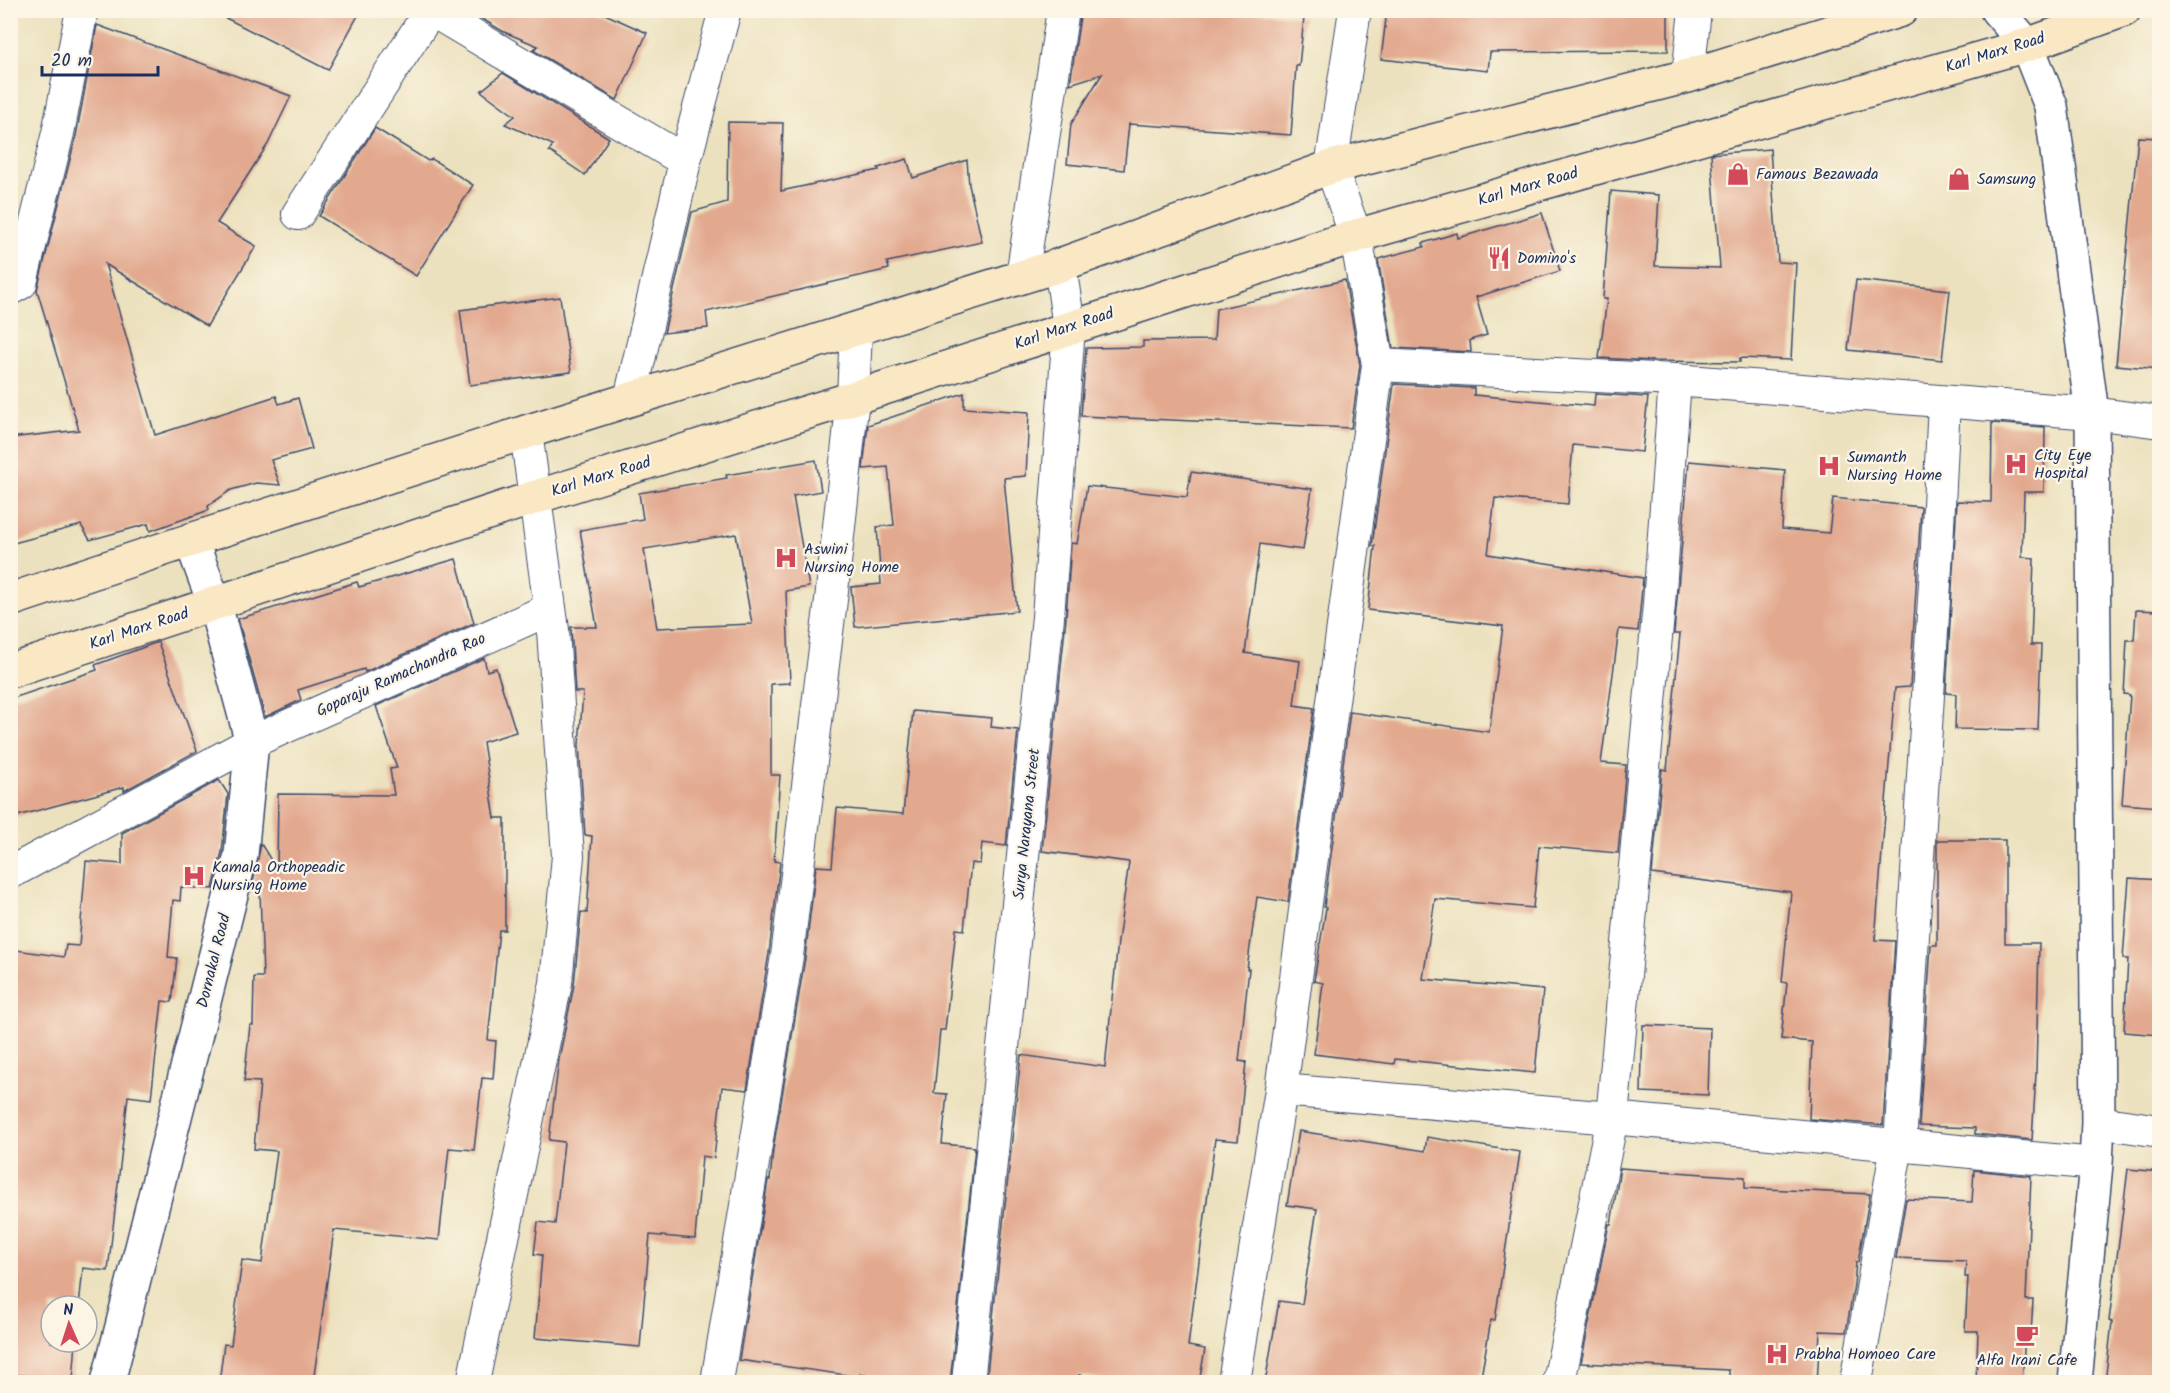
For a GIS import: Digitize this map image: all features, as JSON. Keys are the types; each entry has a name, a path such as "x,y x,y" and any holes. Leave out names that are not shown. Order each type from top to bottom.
{"main road":[{"path":"10,600 526,432 1060,265 1331,167 1688,76 1901,10"},
{"name":"Karl Marx Road","path":"10,671 536,497 853,398 1356,236 2027,45 2124,10"}],"street":[{"path":"10,289 21,283 58,132 82,10"},
{"path":"298,214 431,10 685,161"},
{"path":"630,399 685,161 725,10"},
{"path":"1022,276 1063,10"},
{"path":"1234,1383 1281,1090 1378,365 1356,236 1331,167 1355,10"},
{"path":"1688,76 1695,10"},
{"path":"1997,10 2027,45 2051,106 2092,413 2098,1122 2096,1164 2074,1383"},
{"name":"Surya Narayana Street","path":"968,1383 1048,617 1069,327 1060,265"},
{"path":"717,1383 787,956 830,612 853,398 856,330"},
{"path":"1378,365 1675,380 2092,413 2160,422"},
{"path":"1559,1383 1612,1118 1659,604 1675,380"},
{"path":"1856,1383 1897,1145 1900,1145 1944,402"},
{"path":"473,1383 556,983 568,856 550,609 526,432"},
{"name":"Dornakal Road","path":"108,1383 241,855 252,742 215,605 191,540"},
{"name":"Goparaju Ramachandra Rao","path":"10,873 252,742 550,609"},
{"path":"1281,1090 1612,1118 2096,1164"},
{"path":"2098,1122 2160,1131"}],"building":[{"path":"210,10 361,10 328,70"},
{"path":"467,10 596,10 647,33 617,100 533,50 538,46 504,32"},
{"path":"1081,10 1232,10 1304,17 1299,66 1296,66 1291,135 1129,124 1124,170 1067,164 1071,124 1102,74 1070,84"},
{"path":"1387,10 1668,10 1668,51 1490,52 1488,71 1381,59"},
{"path":"97,25 291,96 268,144 217,223 256,246 207,326 105,264 155,435 276,396 279,404 298,398 312,449 271,460 280,485 256,483 231,490 208,506 209,510 150,531 148,524 90,540 81,525 10,544 10,438 79,430 37,290 76,136"},
{"path":"503,73 609,138 585,175 549,151 553,145 505,124 515,116 481,91"},
{"path":"728,122 783,123 781,191 879,170 878,168 907,159 913,178 967,160 969,185 982,242 887,262 889,269 706,312 708,328 664,333 692,212 727,202"},
{"path":"375,128 428,161 432,159 473,185 416,276 319,216"},
{"path":"2138,137 2160,138 2160,369 2116,365"},
{"path":"1770,149 1778,262 1796,263 1791,360 1740,358 1740,362 1599,358 1607,299 1603,299 1611,191 1659,195 1655,266 1720,268 1711,154"},
{"path":"1542,213 1560,271 1476,297 1487,335 1470,340 1471,352 1393,348 1378,259 1424,247 1423,243 1457,233 1458,238"},
{"path":"1345,280 1360,365 1351,428 1081,416 1086,348 1143,347 1143,341 1214,340 1216,309"},
{"path":"1856,280 1950,290 1942,360 1848,350"},
{"path":"560,297 571,372 470,385 460,310"},
{"path":"1394,384 1474,388 1474,395 1594,406 1595,394 1648,397 1642,452 1573,445 1568,504 1495,498 1488,554 1643,578 1638,631 1619,629 1601,763 1626,765 1618,853 1539,846 1533,908 1435,899 1423,979 1543,990 1535,1073 1395,1059 1394,1064 1314,1054 1323,983 1314,981 1326,908 1324,907 1350,712 1489,732 1503,626 1368,610 1375,546 1372,546"},
{"path":"964,393 964,408 1029,412 1026,476 1004,478 1017,611 855,627 851,587 881,584 877,527 894,525 888,467 863,469 868,425"},
{"path":"1992,423 2045,427 2044,492 2024,492 2022,557 2034,558 2031,645 2041,645 2038,730 1955,729 1956,694 1946,693 1957,501 1991,502"},
{"path":"816,460 821,491 793,496 809,587 786,591 790,683 771,684 771,775 780,775 774,861 780,862 769,953 747,1090 722,1087 714,1158 702,1156 695,1239 650,1235 640,1347 535,1338 542,1255 534,1254 538,1222 555,1224 564,1142 549,1140 559,1059 574,985 581,912 587,913 592,836 585,835 579,745 583,692 575,692 571,627 597,627 580,530 643,519 639,493 727,478 726,475","holes":["736,534 752,624 657,628 644,549"]},
{"path":"1689,461 1785,470 1782,529 1829,533 1833,498 1921,507 1910,687 1895,688 1875,940 1895,941 1883,1125 1809,1119 1812,1042 1781,1039 1787,983 1782,982 1791,892 1652,874 1662,769 1667,770 1680,634 1674,634"},
{"path":"1191,472 1312,489 1303,550 1260,544 1245,653 1300,661 1294,705 1314,708 1288,902 1257,897 1247,969 1249,969 1239,1061 1246,1062 1238,1141 1215,1139 1188,1346 1205,1349 1199,1383 1122,1383 1079,1375 1078,1383 986,1383 1021,1055 1105,1067 1129,862 1042,851 1066,618 1071,543 1077,544 1087,486 1187,497"},
{"path":"456,559 474,623 365,672 364,669 298,690 301,700 265,717 238,619 357,582 359,587"},
{"path":"2136,610 2160,611 2160,807 2122,804 2130,695 2124,694 2127,640 2134,640"},
{"path":"158,642 197,751 124,791 124,787 10,818 10,699 97,670 95,665"},
{"path":"484,658 487,671 496,668 516,732 483,742 495,818 505,818 505,930 499,930 488,1040 496,1041 493,1079 482,1078 474,1150 449,1148 439,1240 334,1230 313,1383 219,1383 224,1344 231,1345 242,1260 262,1263 277,1151 254,1149 260,1082 244,1081 250,1025 253,1025 254,977 263,977 260,891 251,891 261,844 277,870 278,794 394,795 390,769 397,768 376,706"},
{"path":"913,711 992,718 991,727 1018,730 1006,846 982,843 980,864 971,863 964,930 956,929 945,1030 940,1030 934,1093 947,1094 942,1144 975,1147 950,1383 918,1383 860,1374 860,1377 739,1360 805,958 816,866 832,867 837,808 903,814"},
{"path":"219,780 228,794 222,852 213,889 181,887 180,901 173,900 168,957 177,958 172,1002 162,1001 151,1099 128,1096 108,1271 83,1268 80,1294 39,1294 39,1354 75,1354 73,1380 10,1374 10,949 64,957 66,945 79,946 86,861 122,864 122,833"},
{"path":"1937,840 2005,840 2005,943 2039,943 2032,1140 1975,1134 1975,1128 1919,1126 1931,945 1937,945"},
{"path":"2129,878 2160,880 2160,1035 2124,1032 2128,959 2123,959"},
{"path":"1643,1025 1710,1028 1708,1095 1641,1092"},
{"path":"1299,1131 1425,1151 1427,1137 1520,1152 1495,1320 1491,1320 1480,1383 1265,1383 1279,1301 1302,1304 1317,1209 1287,1205"},
{"path":"1620,1168 1745,1177 1745,1188 1870,1194 1858,1262 1856,1262 1846,1332 1820,1331 1817,1383 1729,1380 1729,1370 1581,1363 1609,1224 1611,1224"},
{"path":"2128,1169 2160,1172 2160,1383 2105,1383 2112,1322 2109,1321"},
{"path":"1974,1170 2031,1176 2026,1300 2033,1300 2031,1334 2025,1334 2022,1383 1976,1383 1978,1331 1965,1331 1968,1277 1965,1277 1966,1261 1896,1258 1906,1199 1972,1202"}],"place":[{"name":"Famous Bezawada","path":"1738,174"},
{"name":"Samsung","path":"1959,179"},
{"name":"Domino's","path":"1499,258"},
{"name":"City Eye Hospital","path":"2016,464"},
{"name":"Sumanth Nursing Home","path":"1829,466"},
{"name":"Aswini Nursing Home","path":"786,558"},
{"name":"Kamala Orthopeadic Nursing Home","path":"194,876"},
{"name":"Alfa Irani Cafe","path":"2027,1335"},
{"name":"Prabha Homoeo Care","path":"1777,1354"}]}
